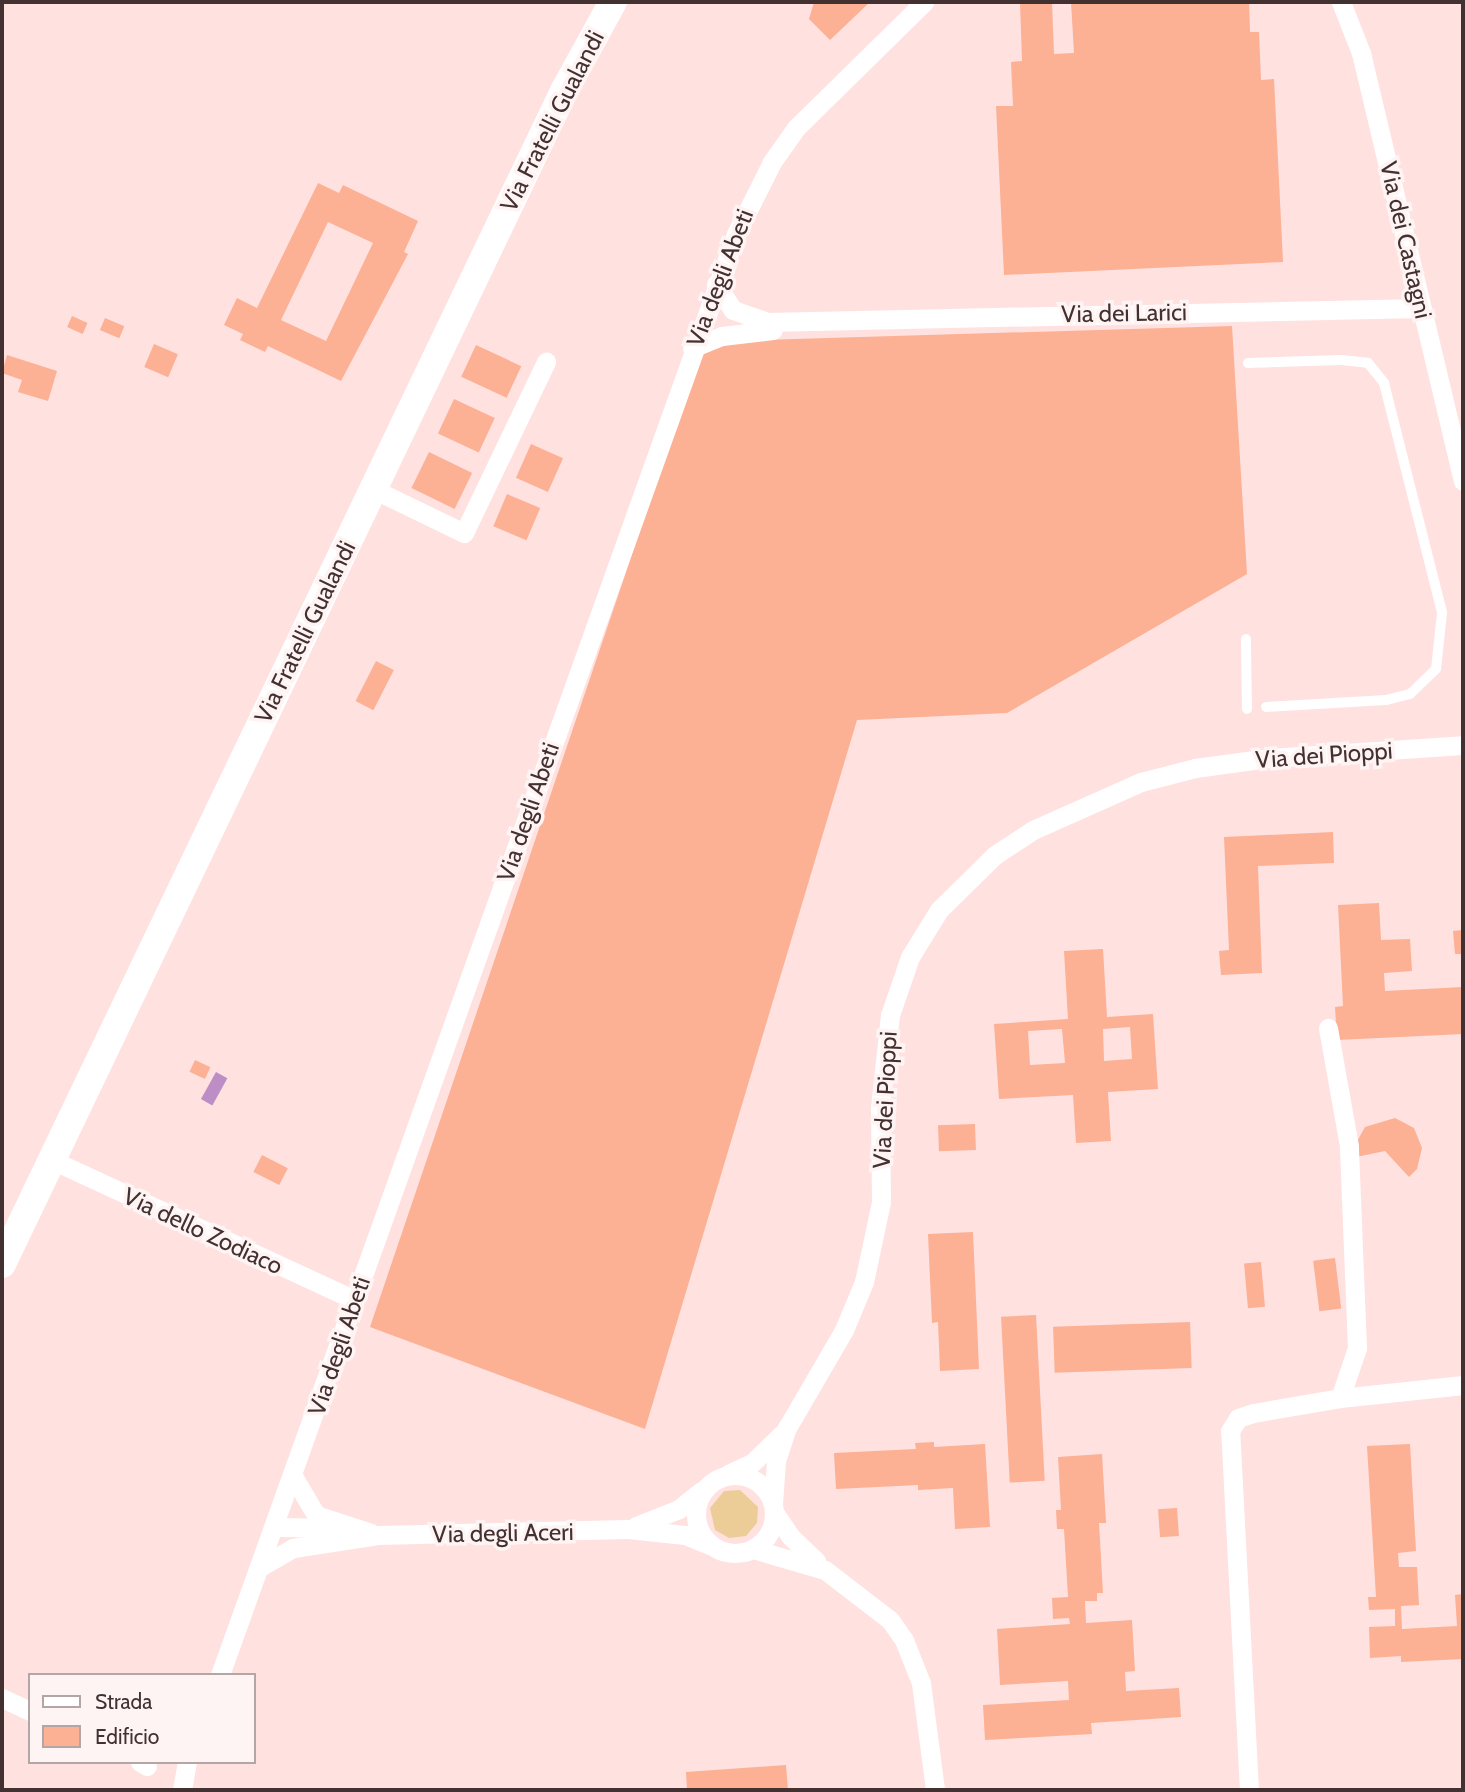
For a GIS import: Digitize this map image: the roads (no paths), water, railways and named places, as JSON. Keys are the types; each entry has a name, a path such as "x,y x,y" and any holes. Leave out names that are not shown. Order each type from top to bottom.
{"street":[{"name":"Via Fratelli Gualandi","path":"2,1264 564,91 613,2"},
{"name":"Via degli Abeti","path":"221,1673 275,1527 692,348 752,197 796,128 925,2"},
{"name":"Via dei Castagni","path":"1340,2 1361,53 1463,481"},
{"name":"Via dei Larici","path":"709,302 725,301 743,317 767,322 1422,307"},
{"path":"709,302 717,321 746,333"},
{"name":"Via dei Larici","path":"692,348 722,336 826,320"},
{"path":"373,489 464,533 546,362"},
{"name":"Via dei Pioppi","path":"787,1428 855,1308 875,1242 881,1202 883,1056 899,984 918,941 968,881 1033,830 1119,789 1169,773 1269,758 1463,745"},
{"path":"1328,1028 1348,1129 1358,1336 1353,1370 1340,1398"},
{"name":"Via dello Zodiaco","path":"52,1160 355,1300"},
{"path":"1249,1790 1230,1431 1238,1418 1252,1413 1340,1398 1463,1385"},
{"path":"787,1428 776,1461 774,1508 769,1533 753,1549 740,1553 714,1547 697,1527 695,1513 711,1483 751,1478 774,1508 790,1536 825,1570 870,1600 904,1640 926,1704 932,1788"},
{"name":"Via degli Aceri","path":"628,1529 679,1509 711,1483 752,1463 787,1428"},
{"name":"Via degli Aceri","path":"293,1476 316,1515 378,1535"},
{"path":"275,1527 351,1527"},
{"name":"Via degli Aceri","path":"260,1567 293,1548 378,1535 628,1529 675,1532 714,1547"},
{"path":"753,1549 825,1570"},
{"path":"2,1698 28,1710"},
{"path":"182,1790 187,1764"}],"lane":[{"path":"1248,363 1341,360 1368,363 1384,383 1442,613 1436,669 1410,694 1386,700 1266,707"},
{"path":"1246,639 1247,709"}]}
